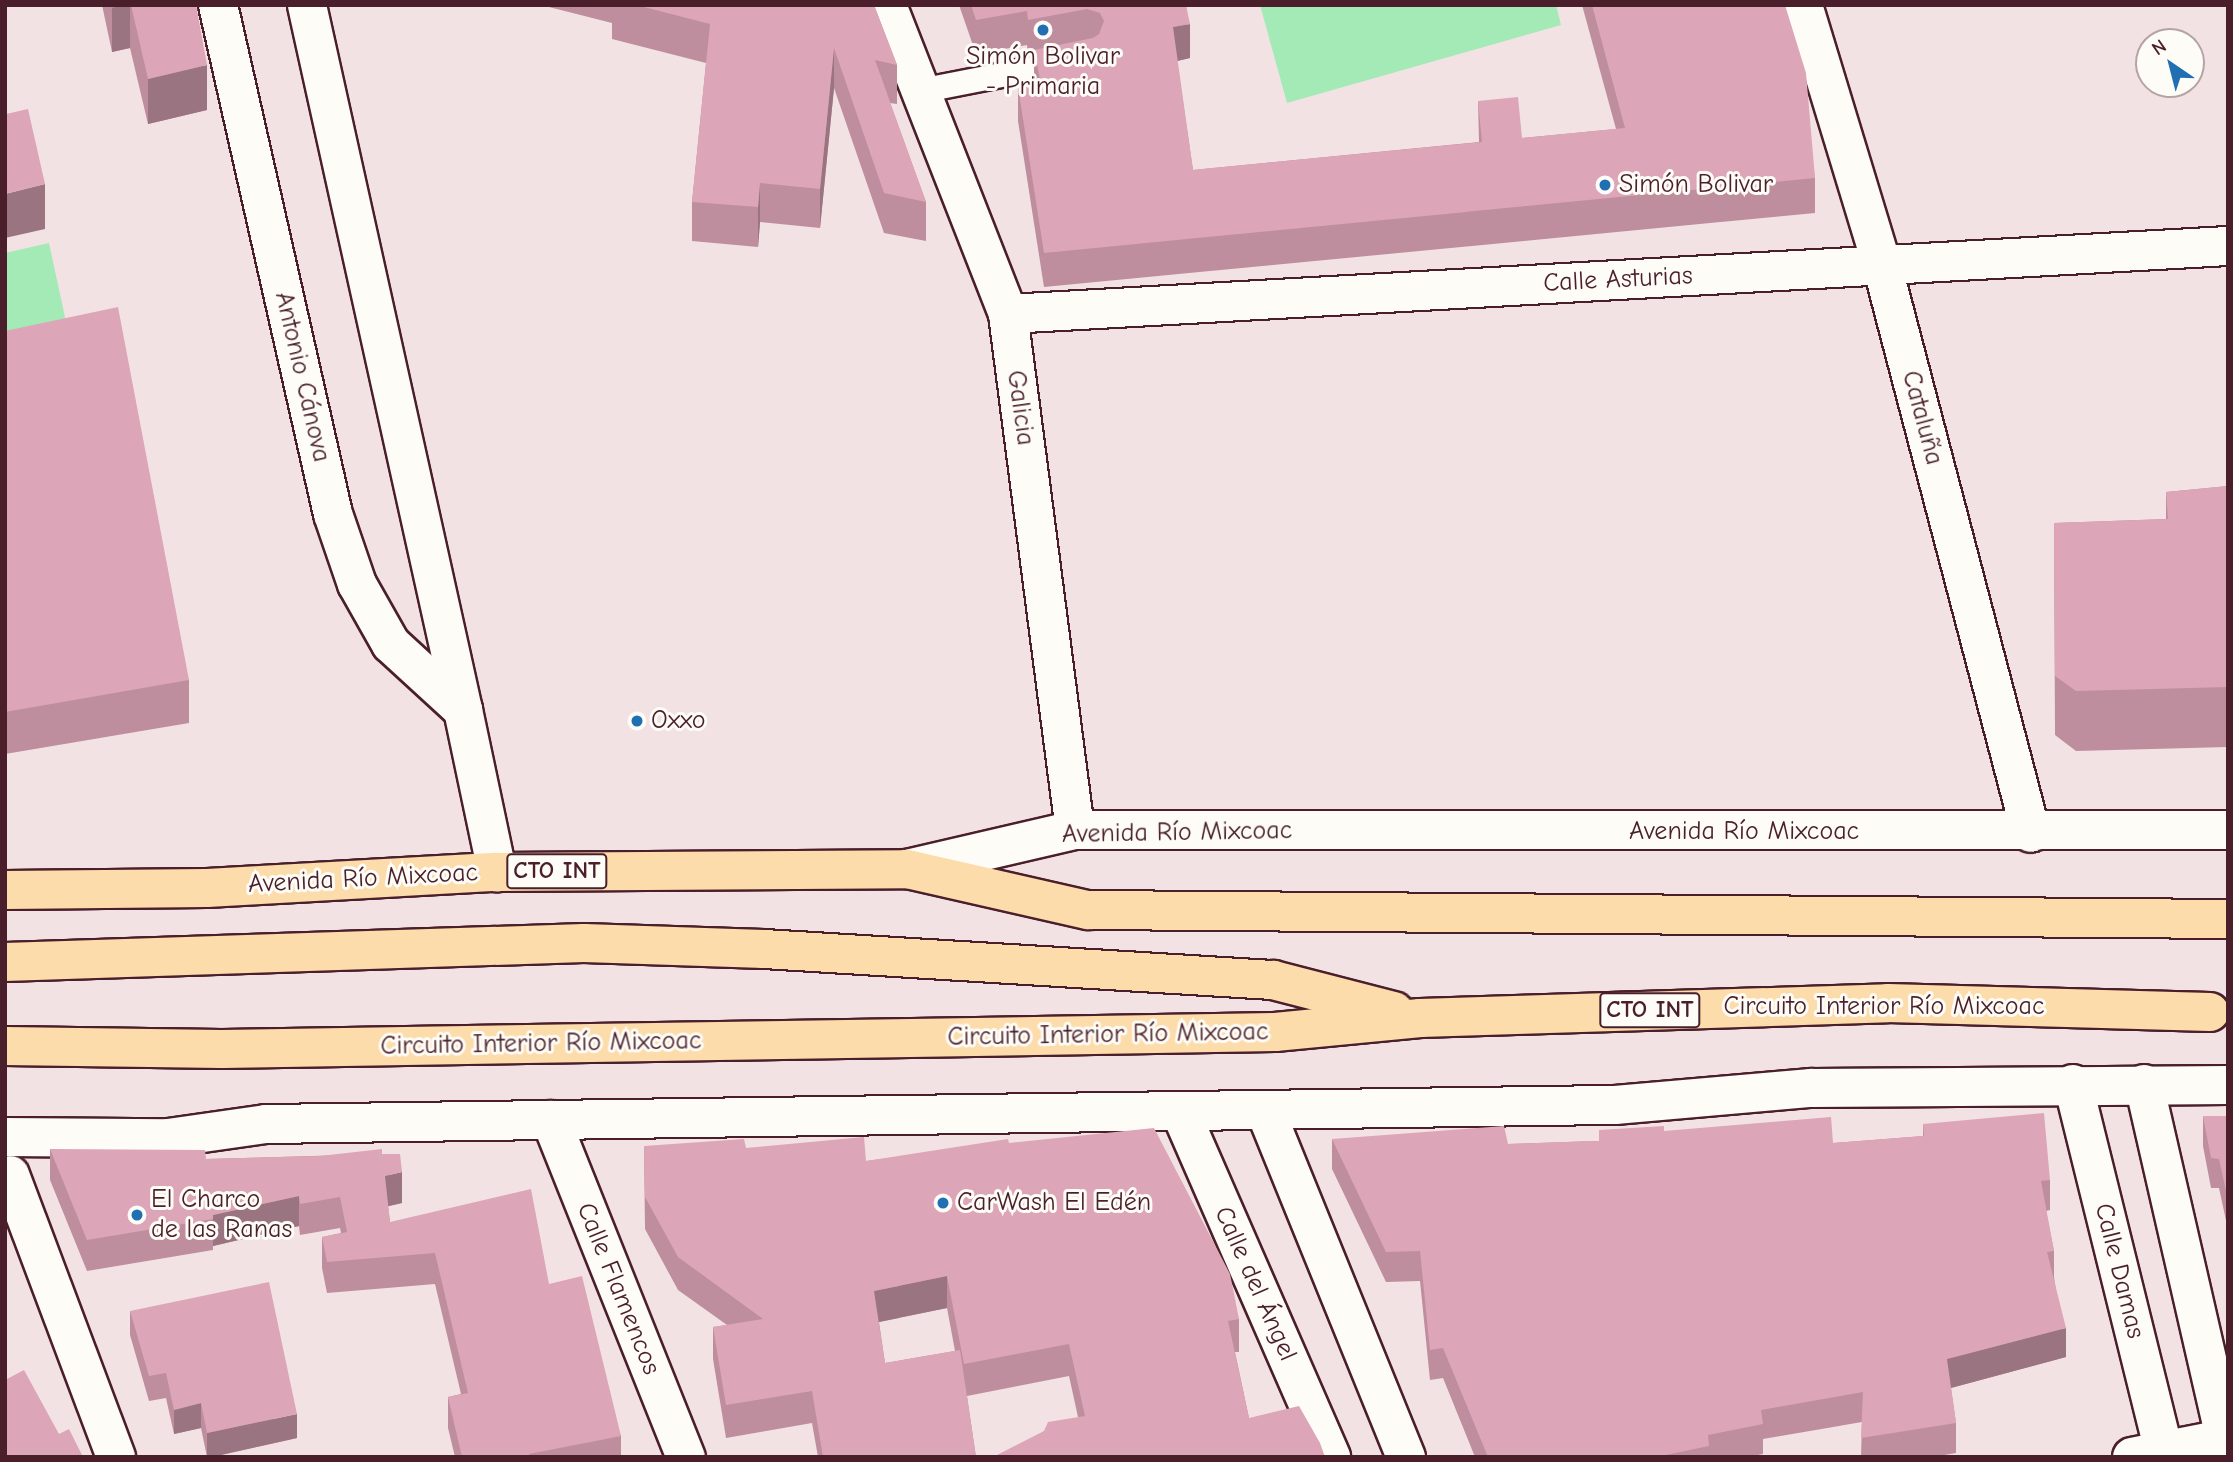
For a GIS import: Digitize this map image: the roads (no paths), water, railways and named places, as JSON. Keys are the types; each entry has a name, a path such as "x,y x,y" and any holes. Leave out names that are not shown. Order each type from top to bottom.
{"main road":[{"name":"Avenida Río Mixcoac","path":"5,890 207,888 497,872 907,869"},
{"name":"CTO INT","path":"907,869 1088,910 2228,919"},
{"path":"5,962 584,943 764,949 1273,980 1420,1018"},
{"name":"Circuito Interior Río Mixcoac","path":"5,1046 429,1046 1275,1032 1420,1018 1888,1003 2210,1012"}],"street":[{"name":"Antonio Cánova","path":"218,5 333,514 357,584 391,644 463,710"},
{"path":"307,5 497,872"},
{"name":"Galicia","path":"887,5 1007,314 1075,830"},
{"name":"Cataluña","path":"1803,5 1882,265 2031,833"},
{"name":"Calle Asturias","path":"1007,314 2228,246"},
{"name":"Avenida Río Mixcoac","path":"907,869 1075,830 2031,833 2228,830"},
{"path":"5,1137 168,1138 265,1124 1615,1105 1811,1088 2073,1084 2228,1085"},
{"name":"Calle Damas","path":"2073,1084 2153,1455"},
{"path":"2144,1084 2227,1442 2153,1455"},
{"path":"1265,1110 1406,1457"},
{"name":"Calle del Ángel","path":"1180,1111 1331,1457"},
{"name":"Calle Flamencos","path":"551,1120 686,1457"},
{"path":"10,1175 116,1457"}],"lane":[{"path":"920,91 1089,58"}],"place":[{"name":"Simón Bolivar - Primaria","path":"1043,30"},
{"name":"Simón Bolivar","path":"1605,185"},
{"name":"Oxxo","path":"637,721"},
{"name":"CarWash El Edén","path":"943,1203"},
{"name":"El Charco de las Ranas","path":"137,1215"}]}
